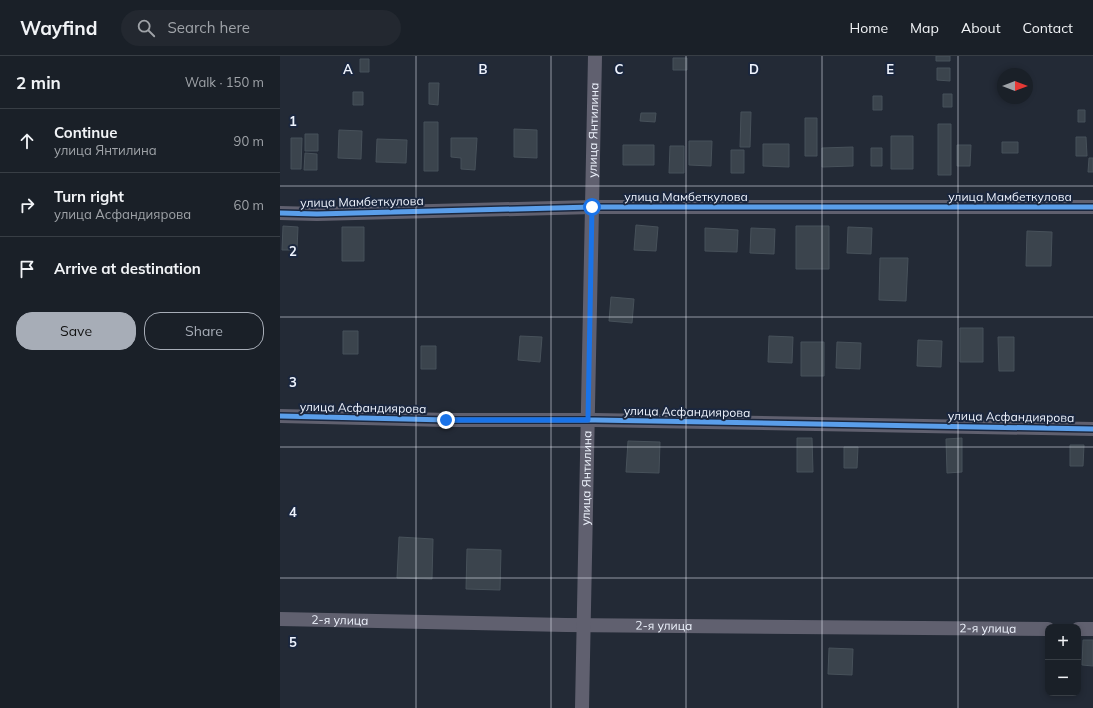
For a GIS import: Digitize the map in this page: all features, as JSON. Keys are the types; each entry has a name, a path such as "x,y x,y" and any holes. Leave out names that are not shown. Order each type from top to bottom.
{"street":[{"name":"улица Янтилина","path":"582,708 594,56"},
{"name":"улица Мамбеткулова","path":"280,213 317,214 592,207 1093,207"},
{"name":"улица Асфандиярова","path":"280,416 446,420 588,420 1093,429"},
{"name":"2-я улица","path":"280,618 584,625 1045,629"},
{"path":"1081,629 1093,630"}],"building":[{"path":"936,56 950,56 950,61 936,61"},
{"path":"673,58 687,58 687,70 673,70"},
{"path":"360,59 369,59 369,72 360,72"},
{"path":"937,68 950,68 950,81 937,80"},
{"path":"429,83 439,83 438,105 429,104"},
{"path":"353,92 363,92 363,105 353,105"},
{"path":"943,94 952,94 952,107 943,107"},
{"path":"873,96 882,96 882,110 873,110"},
{"path":"1078,110 1085,110 1085,122 1078,122"},
{"path":"741,112 751,112 750,147 740,147"},
{"path":"641,113 656,113 655,122 640,121"},
{"path":"805,118 817,118 817,156 805,156"},
{"path":"424,122 438,122 438,171 424,171"},
{"path":"938,124 951,124 951,175 938,175"},
{"path":"514,129 537,130 537,158 514,157"},
{"path":"339,130 362,131 361,159 338,158"},
{"path":"305,134 318,134 318,151 305,151"},
{"path":"891,136 913,136 913,169 891,169"},
{"path":"1076,137 1086,137 1087,156 1076,156"},
{"path":"291,138 302,138 301,169 291,169"},
{"path":"451,138 477,138 475,170 461,169 461,158 451,157"},
{"path":"377,139 407,140 406,163 376,162"},
{"path":"689,141 712,141 711,166 689,165"},
{"path":"1002,142 1018,142 1018,153 1002,153"},
{"path":"763,144 789,144 789,167 763,166"},
{"path":"623,145 654,145 654,165 623,165"},
{"path":"957,145 971,145 970,166 957,166"},
{"path":"670,146 684,146 684,173 669,173"},
{"path":"853,147 853,166 822,167 822,148"},
{"path":"871,148 882,148 882,166 871,166"},
{"path":"731,150 744,150 744,173 731,173"},
{"path":"305,153 317,154 317,170 304,170"},
{"path":"1089,158 1093,158 1093,172 1088,172"},
{"path":"636,225 658,227 656,251 634,250"},
{"path":"283,226 298,227 297,250 282,250"},
{"path":"796,226 829,226 829,269 796,269"},
{"path":"342,227 364,227 364,261 342,261"},
{"path":"848,227 872,228 871,254 847,253"},
{"path":"705,228 738,230 737,252 705,251"},
{"path":"751,228 775,229 774,254 750,253"},
{"path":"1027,231 1052,232 1051,266 1026,266"},
{"path":"880,258 908,258 906,301 879,300"},
{"path":"611,297 634,299 632,323 609,321"},
{"path":"960,328 983,328 983,362 960,362"},
{"path":"343,331 358,331 358,354 343,354"},
{"path":"520,336 542,337 540,362 518,360"},
{"path":"769,336 793,337 792,363 768,362"},
{"path":"998,337 1014,337 1014,371 999,371"},
{"path":"918,340 942,341 941,367 917,366"},
{"path":"801,342 824,342 824,376 801,376"},
{"path":"837,342 861,343 860,369 836,368"},
{"path":"421,346 436,346 436,369 421,369"},
{"path":"797,438 812,438 813,472 797,472"},
{"path":"962,438 962,472 947,473 946,439"},
{"path":"628,441 660,442 659,473 626,472"},
{"path":"1070,445 1084,445 1083,466 1070,466"},
{"path":"844,447 858,447 857,468 844,468"},
{"path":"399,537 433,539 432,579 397,578"},
{"path":"467,549 501,550 500,590 466,589"},
{"path":"1083,640 1093,640 1093,666 1082,665"},
{"path":"829,648 853,649 852,675 828,674"}],"cycle path":[{"path":"280,213 317,214 592,207 1093,207"},
{"path":"280,416 447,420 595,420 1093,429"}],"route":[{"path":"446,420 588,420 592,207"}]}
